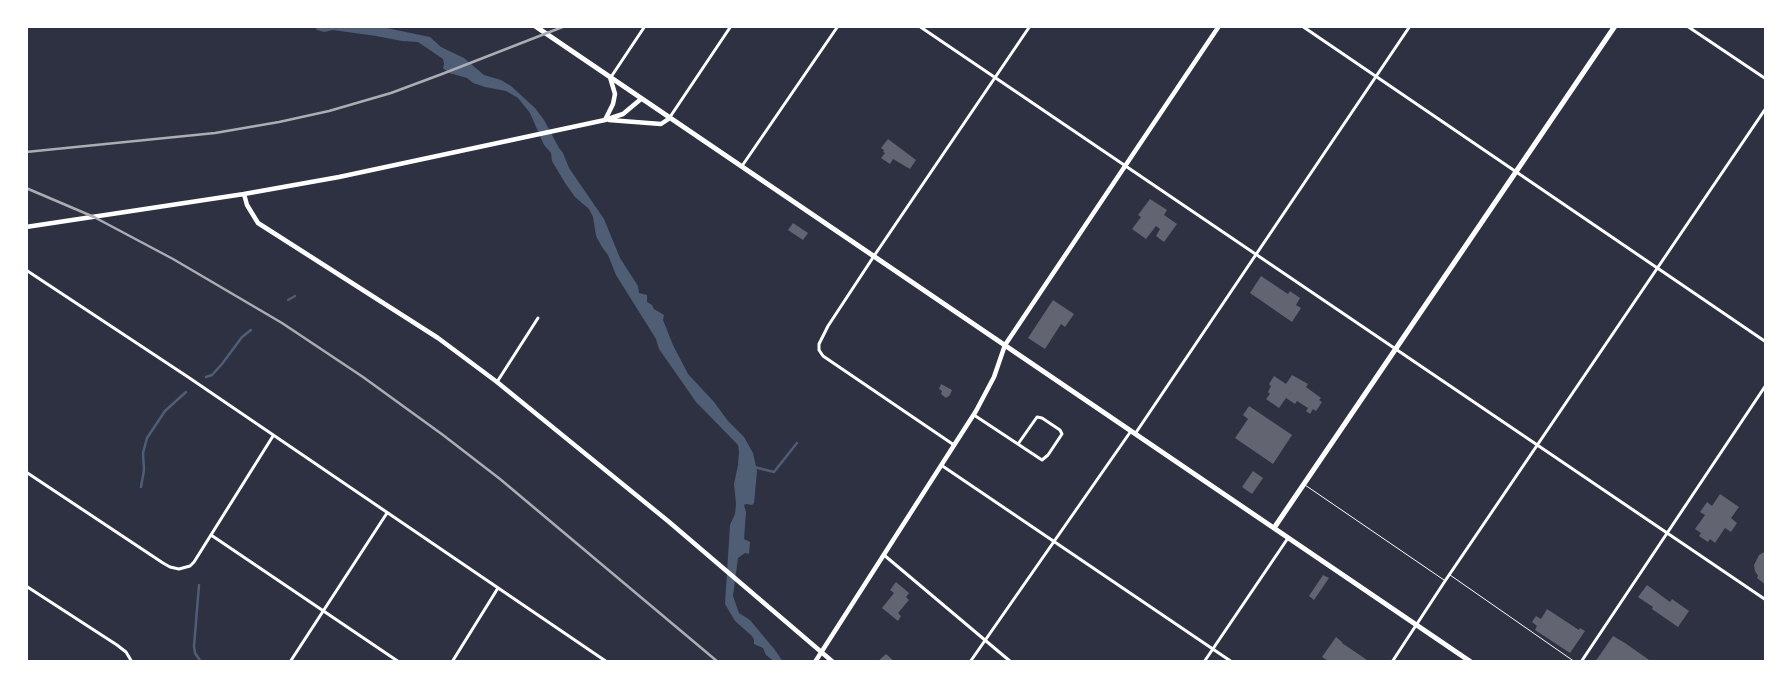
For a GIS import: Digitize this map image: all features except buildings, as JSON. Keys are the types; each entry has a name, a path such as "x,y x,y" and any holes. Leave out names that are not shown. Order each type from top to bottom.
{"main road":[{"path":"535,26 1471,662"},
{"path":"815,662 974,415 992,380 1005,345 1219,26"},
{"path":"1274,528 1615,26"},
{"path":"605,120 613,104 615,94 610,78"},
{"path":"26,227 244,194 339,177 605,120 623,114 642,99"},
{"path":"605,120 661,124 670,118"},
{"path":"244,194 252,216 258,223 438,338 497,382 668,521 834,662"}],"street":[{"path":"610,78 645,26"},
{"path":"670,118 732,26"},
{"path":"742,167 838,26"},
{"path":"919,26 1766,600"},
{"path":"954,445 820,353 818,347 820,339 874,256 1030,26"},
{"path":"1302,26 1766,342"},
{"path":"970,662 1256,255 1410,26"},
{"path":"1687,26 1766,79"},
{"path":"1392,662 1766,108"},
{"path":"26,270 188,377 607,662"},
{"path":"497,382 538,318"},
{"path":"1581,662 1766,385"},
{"path":"974,415 1018,444 1041,459 1044,459 1052,450 1062,434 1060,430 1042,418 1037,417 1018,444"},
{"path":"26,472 170,567 179,569 192,564 273,436"},
{"path":"942,465 1232,662"},
{"path":"290,662 387,513"},
{"path":"211,535 399,662"},
{"path":"1204,662 1288,537"},
{"path":"884,555 1012,662"},
{"path":"26,586 126,652 132,662"},
{"path":"452,662 498,588"}],"lane":[{"path":"1304,484 1445,581"},
{"path":"1450,575 1575,662"}],"water":[{"path":"314,26 377,26 430,37 441,47 464,58 484,75 501,80 511,86 535,108 544,120 563,153 569,168 604,219 620,258 638,286 639,293 647,295 647,302 664,315 663,320 673,345 688,374 744,437 753,453 757,471 754,503 752,505 744,505 746,512 744,539 750,542 749,554 745,553 738,558 733,596 739,613 750,620 783,662 775,662 766,655 763,648 754,644 752,636 735,621 725,604 730,525 735,514 736,504 734,484 738,465 738,445 696,402 659,349 656,339 616,275 608,255 596,236 593,217 589,209 575,197 565,183 552,161 551,153 544,145 530,113 518,98 506,91 485,87 473,83 467,78 449,73 443,68 443,59 418,42 333,30 324,32 317,30"}],"waterway":[{"path":"288,300 295,296"},
{"path":"206,377 212,375 242,337 251,330"},
{"path":"141,487 144,470 143,453 147,438 165,411 186,392"},
{"path":"754,467 774,472 797,443"},
{"path":"199,585 194,646 195,653 201,662"}],"railway":[{"path":"26,152 215,133 329,111 391,93 565,26"},
{"path":"26,188 94,217 173,259 282,323 363,377 500,479 718,662"}]}
